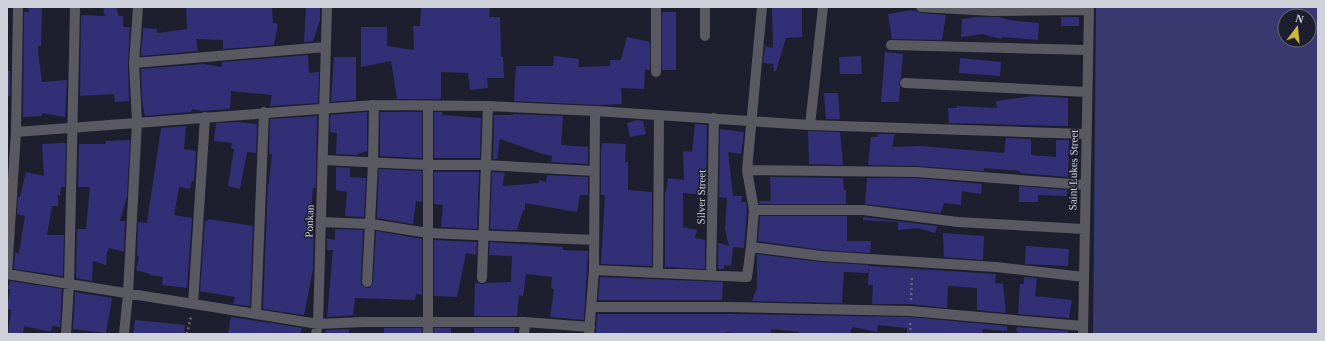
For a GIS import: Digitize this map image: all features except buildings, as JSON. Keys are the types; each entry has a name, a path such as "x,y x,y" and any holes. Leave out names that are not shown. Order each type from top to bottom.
{"street":[{"path":"18,7 16,132 7,274 256,314 317,329 363,322 525,322 590,330 594,270 595,111"},
{"path":"66,334 69,284 74,7"},
{"path":"124,334 128,294 137,122 134,63 138,7"},
{"name":"Ponkan","path":"317,329 327,7"},
{"path":"656,7 656,72"},
{"path":"705,7 705,36"},
{"path":"594,270 747,277 752,247 754,210 747,170 762,7"},
{"path":"810,125 823,7"},
{"path":"921,7 992,11 1088,8"},
{"name":"Saint Lukes Street","path":"1083,330 1088,8"},
{"path":"891,45 1087,50"},
{"path":"134,63 325,47"},
{"path":"905,83 1087,92"},
{"path":"16,132 264,112 374,105 488,106 752,120 810,125 1086,134"},
{"path":"367,282 371,224 374,105"},
{"path":"428,106 428,334"},
{"path":"482,278 488,106"},
{"path":"256,314 264,112"},
{"path":"658,273 659,115"},
{"path":"193,304 204,117"},
{"name":"Silver Street","path":"711,275 714,118"},
{"path":"323,160 428,165 486,165 594,171"},
{"path":"747,170 916,172 1085,186"},
{"path":"754,210 863,210 958,222 1084,229"},
{"path":"321,222 371,224 428,234 594,240"},
{"path":"752,247 822,256 996,267 1084,277"},
{"path":"591,307 729,307 910,311 1083,330"},
{"path":"524,334 525,322"}],"path":[{"path":"187,334 193,304"}],"shaded area":[{"path":"1096,7 1318,7 1318,334 1093,334"}]}
